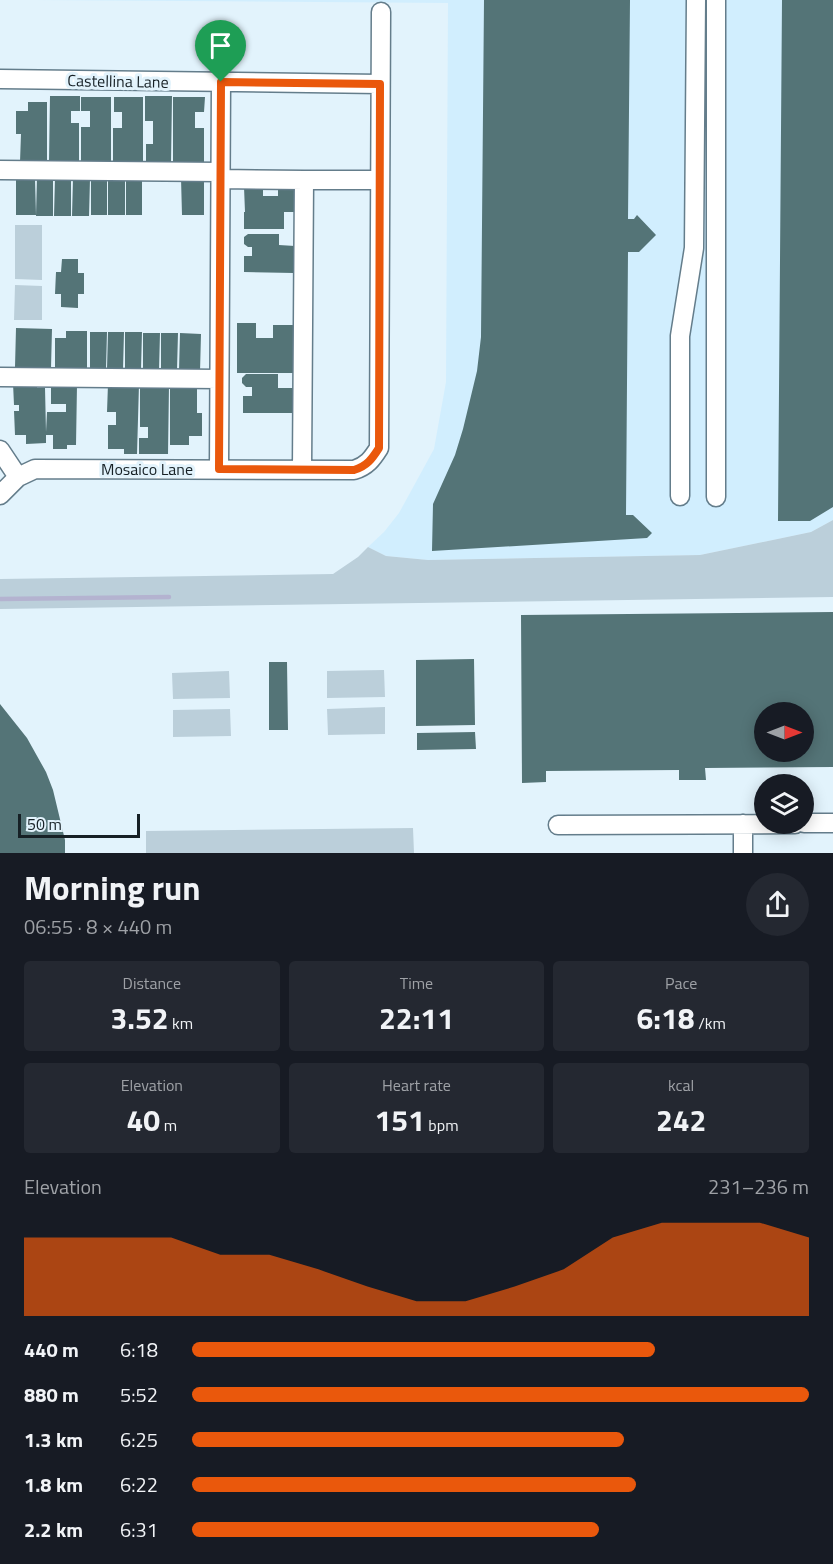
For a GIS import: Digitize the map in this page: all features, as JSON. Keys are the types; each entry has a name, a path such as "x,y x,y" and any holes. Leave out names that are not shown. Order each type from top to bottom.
{"street":[{"path":"680,496 680,336 694,248 696,0"},
{"path":"716,0 716,497"},
{"path":"0,170 220,175 304,180 380,180 381,12"},
{"name":"Castellina Lane","path":"0,79 380,84"},
{"path":"219,469 221,82"},
{"path":"302,470 304,180"},
{"name":"Mosaico Lane","path":"0,495 18,477 35,469 354,470 364,467 379,448 380,180"},
{"path":"0,377 219,379"},
{"path":"0,450 18,477"},
{"path":"814,824 833,823"},
{"path":"743,824 743,853"},
{"path":"558,825 754,824"}],"shaded area":[{"path":"35,0 833,0 833,520 811,532 700,555 428,560 386,556 368,547 399,513 434,449 446,382 448,3"},
{"path":"15,225 42,225 42,280 15,279"},
{"path":"15,285 42,286 42,320 14,320"},
{"path":"833,520 833,597 0,609 0,579 333,574 358,557 368,547 386,556 428,560 700,555 811,532"},
{"path":"384,670 385,697 327,698 327,671"},
{"path":"229,671 230,698 173,699 172,673"},
{"path":"385,707 385,734 328,735 327,709"},
{"path":"230,709 231,736 173,737 173,710"},
{"path":"413,828 414,853 146,853 146,831"}],"building":[{"path":"484,0 630,0 628,219 634,219 637,215 656,235 639,252 628,252 626,515 633,515 652,533 647,538 432,551 433,504 455,455 463,429 477,371 481,337"},
{"path":"782,0 833,0 833,507 810,521 778,521"},
{"path":"50,96 80,96 80,111 71,111 71,123 79,123 79,162 49,162"},
{"path":"145,96 172,96 171,163 146,162 146,144 153,144 153,121 145,121"},
{"path":"81,97 111,97 111,162 81,161 81,127 90,127 90,111 81,111"},
{"path":"114,97 143,97 143,162 113,162 113,128 122,128 122,112 114,112"},
{"path":"173,97 205,97 204,112 195,112 195,128 204,128 204,163 173,163"},
{"path":"28,102 47,102 47,162 20,162 21,134 16,134 16,111 28,111"},
{"path":"37,177 53,177 53,216 36,216"},
{"path":"108,177 125,177 125,215 108,215"},
{"path":"204,177 204,215 182,215 181,178"},
{"path":"55,178 71,179 71,216 54,216"},
{"path":"91,178 107,178 107,215 91,215"},
{"path":"126,178 142,178 142,215 126,215"},
{"path":"16,179 35,179 36,215 16,215"},
{"path":"73,179 90,179 89,216 72,216"},
{"path":"244,187 263,188 263,196 278,196 278,189 296,189 295,212 284,212 284,229 244,229"},
{"path":"248,234 279,234 279,245 295,246 294,273 244,272 244,256 252,256 252,247 244,244 244,237"},
{"path":"62,259 78,259 78,273 84,273 84,294 78,294 78,308 61,307 61,294 55,294 56,272 61,272"},
{"path":"237,323 256,323 256,338 273,338 273,325 295,325 294,373 237,373"},
{"path":"16,328 52,329 51,368 15,367"},
{"path":"66,331 87,331 87,369 55,369 55,338 66,338"},
{"path":"90,332 107,332 106,369 90,369"},
{"path":"108,332 124,332 123,369 107,369"},
{"path":"125,332 142,332 141,369 125,369"},
{"path":"143,333 160,333 159,370 143,369"},
{"path":"161,333 178,333 177,370 161,370"},
{"path":"180,333 201,334 200,372 179,371"},
{"path":"246,374 278,374 278,388 294,388 296,407 293,407 293,413 243,413 243,396 252,396 252,387 246,387 242,383 242,378"},
{"path":"13,383 37,383 37,388 45,388 46,432 47,412 66,412 66,404 51,404 51,384 77,385 76,445 67,445 67,449 53,449 53,435 46,435 46,443 26,444 26,435 15,435 14,411 19,411 19,405 14,405"},
{"path":"108,384 139,384 137,454 124,454 124,449 108,449 108,425 116,425 116,412 107,412"},
{"path":"140,385 169,385 168,454 139,454 139,438 148,438 148,427 140,427"},
{"path":"170,385 197,385 197,413 202,413 202,436 189,436 189,445 170,445"},
{"path":"833,612 833,767 705,768 706,780 679,780 679,770 546,771 546,782 522,783 521,615"},
{"path":"474,659 475,725 416,726 416,660"},
{"path":"269,662 287,662 288,730 269,730"},
{"path":"0,704 27,738 46,772 53,790 65,840 65,853 0,853"},
{"path":"475,732 476,749 417,750 417,733"}],"waterway":[{"path":"0,599 169,597"}],"route":[{"path":"221,82 380,84 379,448 364,467 354,470 219,469 221,82"}]}
